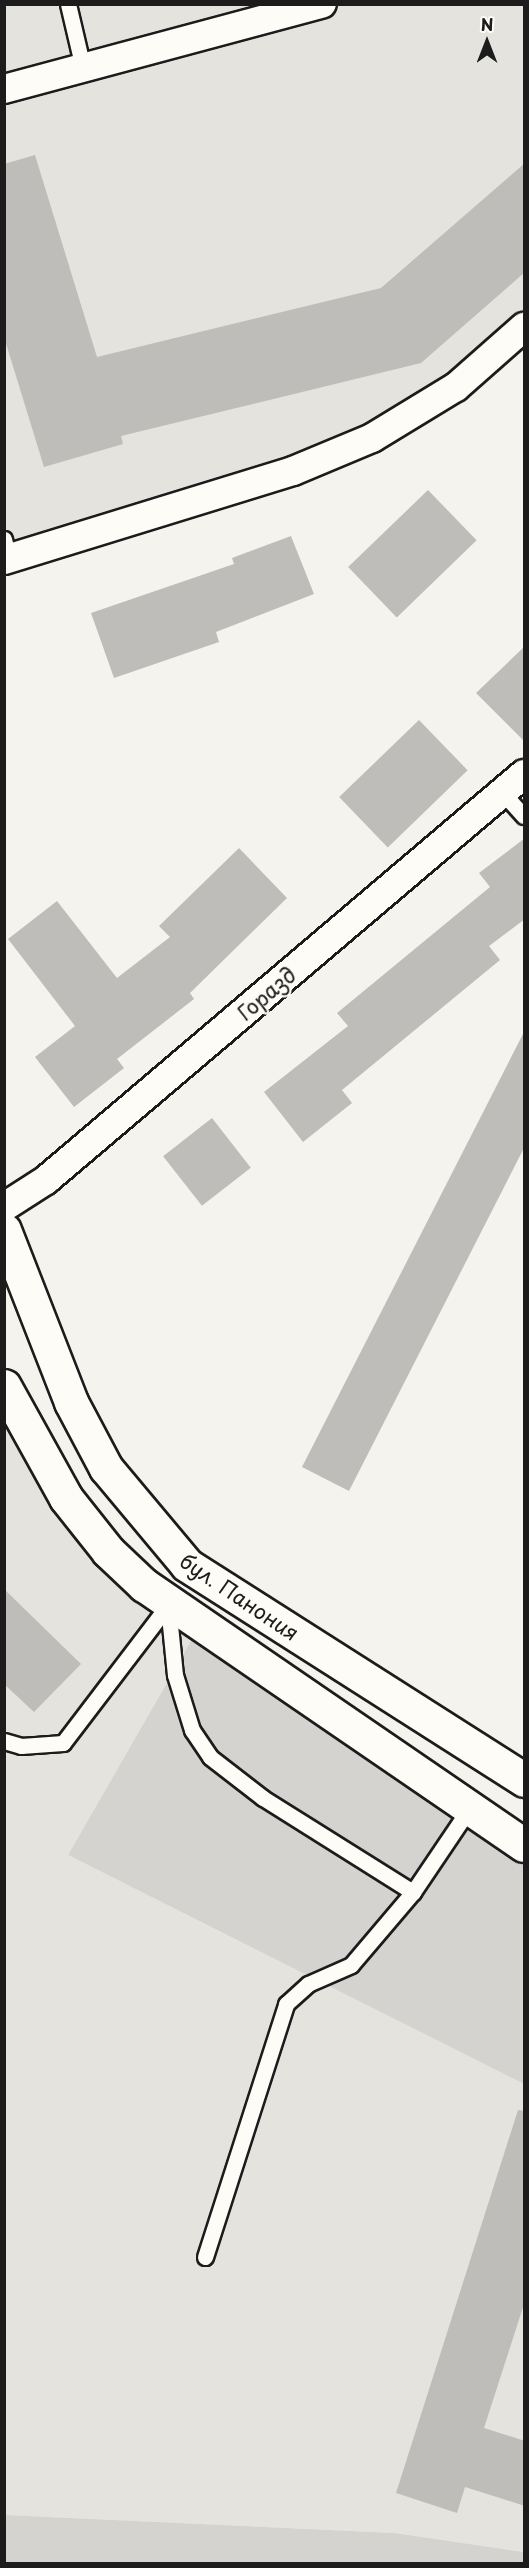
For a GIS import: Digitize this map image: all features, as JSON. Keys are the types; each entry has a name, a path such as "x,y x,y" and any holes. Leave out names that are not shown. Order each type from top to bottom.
{"main road":[{"name":"бул. Панония","path":"4,1230 67,1392 106,1468 187,1565 525,1780"},
{"path":"4,1386 66,1498 108,1551 168,1605 525,1845"}],"street":[{"path":"4,89 322,4"},
{"path":"6,553 293,471 372,438 456,387 525,327"},
{"name":"Горазд","path":"4,1207 46,1180 525,774"}],"lane":[{"path":"68,4 83,68"},
{"path":"503,792 525,816"},
{"path":"4,1741 21,1746 63,1743 168,1605"},
{"path":"168,1605 175,1675 192,1730 210,1757 263,1798 413,1892"},
{"path":"206,2258 286,2004 309,1984 351,1965 413,1892 469,1809"}],"shaded area":[{"path":"5,5 524,5 524,327 372,438 5,560"},
{"path":"4,1386 66,1498 199,1627 68,1855 524,2084 524,2552 395,2533 5,2515"},
{"path":"199,1627 524,1845 524,2084 68,1855"},
{"path":"5,2515 395,2533 524,2552 524,2563 5,2563"}],"building":[{"path":"35,155 97,357 381,288 525,163 525,272 421,363 121,436 123,444 44,467 4,337 4,164"},
{"path":"428,490 477,540 397,617 348,567"},
{"path":"291,536 314,594 216,632 219,642 114,678 91,613 234,564 232,558"},
{"path":"525,646 525,742 476,693"},
{"path":"419,720 468,770 388,847 339,797"},
{"path":"525,838 525,919 489,946 500,960 342,1090 352,1103 303,1142 264,1092 348,1026 337,1013 490,887 479,873"},
{"path":"239,848 287,898 190,993 194,999 117,1059 124,1068 74,1107 35,1057 75,1026 8,939 57,901 117,978 170,937 159,926"},
{"path":"525,1030 525,1146 349,1491 302,1467"},
{"path":"212,1118 251,1168 202,1206 163,1156"},
{"path":"4,1589 81,1664 34,1712 4,1684"},
{"path":"518,2110 525,2111 525,2301 484,2428 525,2441 525,2506 465,2487 457,2513 396,2493"}]}
